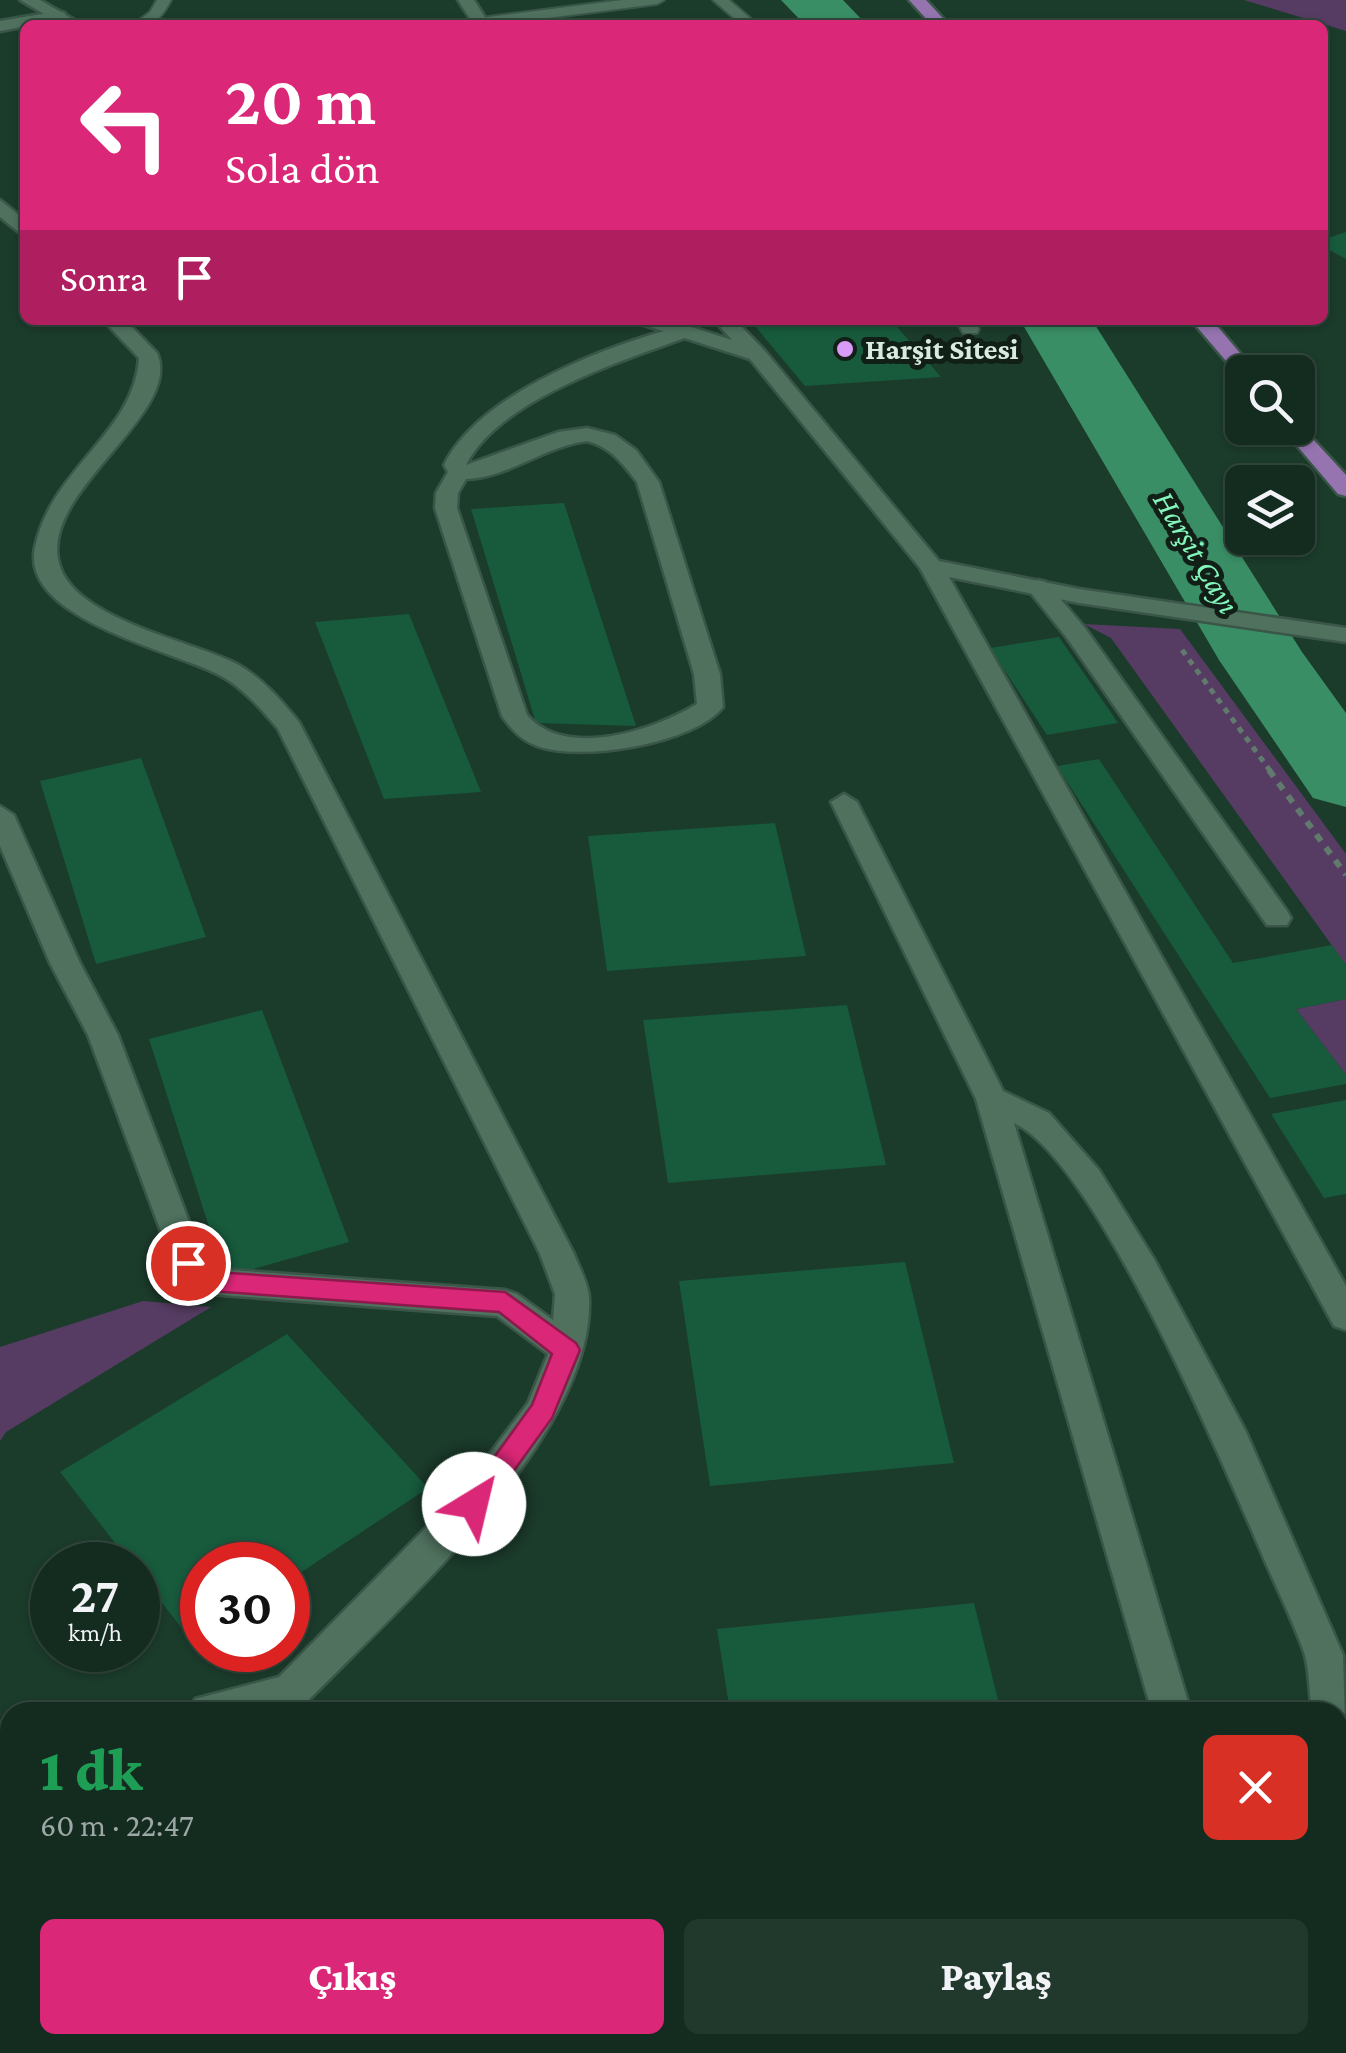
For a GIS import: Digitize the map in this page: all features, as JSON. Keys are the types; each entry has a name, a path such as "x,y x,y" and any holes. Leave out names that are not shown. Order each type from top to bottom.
{"main road":[{"path":"917,0 936,20"},
{"path":"1204,325 1231,355"},
{"path":"1308,445 1346,488"}],"street":[{"path":"28,0 66,20"},
{"path":"35,20 58,16"},
{"path":"0,206 20,226"},
{"path":"119,325 150,357 146,390 113,441 74,477 58,509 45,556 52,581 74,601 107,620 229,670 262,694 290,727 557,1254 572,1294 567,1350 543,1410 474,1504 281,1702"},
{"path":"665,325 758,355"},
{"path":"729,325 758,355 931,566 1346,1317"},
{"path":"459,472 489,468 561,438 608,439 631,454 654,499 707,674 710,707 691,722 605,743 561,742 533,736 515,716 446,508 447,493 459,472 456,458 519,400 561,378 686,331"},
{"path":"931,566 1079,596 1346,635"},
{"path":"1038,588 1076,633 1277,918"},
{"path":"844,802 991,1099 1168,1702"},
{"path":"0,815 64,963 104,1034 188,1263 210,1281 505,1302 567,1350"},
{"path":"991,1099 1038,1121 1088,1178 1142,1268 1228,1432 1324,1655 1330,1702"}],"lane":[{"path":"148,20 156,15 164,0"},
{"path":"510,20 657,0"},
{"path":"720,0 744,20"}],"shaded area":[{"path":"1244,0 1346,0 1346,31 1328,26 1328,20 1310,20"},
{"path":"1084,624 1180,629 1346,854 1346,965 1111,638"},
{"path":"1346,999 1346,1075 1296,1009"},
{"path":"143,1301 211,1307 6,1432 0,1441 0,1347"}],"building":[{"path":"1346,232 1346,259 1328,249 1328,238"},
{"name":"Harşit Sitesi","path":"754,325 895,325 941,377 805,386"},
{"path":"564,503 636,726 536,723 471,509"},
{"path":"409,614 481,792 384,799 315,622"},
{"path":"1059,637 1118,723 1047,735 990,648"},
{"path":"141,758 206,937 96,964 40,781"},
{"path":"1099,759 1233,963 1332,945 1346,965 1346,999 1296,1009 1346,1075 1346,1084 1270,1098 1057,766"},
{"path":"775,823 806,956 607,971 588,836"},
{"path":"847,1005 886,1165 668,1183 643,1020"},
{"path":"262,1010 349,1242 225,1277 149,1039"},
{"path":"1346,1100 1346,1194 1324,1198 1271,1114"},
{"path":"905,1262 954,1463 710,1486 679,1281"},
{"path":"287,1334 428,1488 310,1566 310,1542 180,1542 180,1626 160,1600 160,1542 114,1542 60,1472"},
{"path":"974,1603 999,1702 728,1702 717,1629"}],"waterway":[{"name":"Harşit Çayı","path":"809,0 833,20"},
{"name":"Harşit Çayı","path":"1059,325 1263,660 1346,778"}],"place":[{"name":"Harşit Sitesi","path":"845,349"}],"route":[{"path":"188,1263 210,1281 505,1302 567,1350 543,1410 474,1504"}]}
